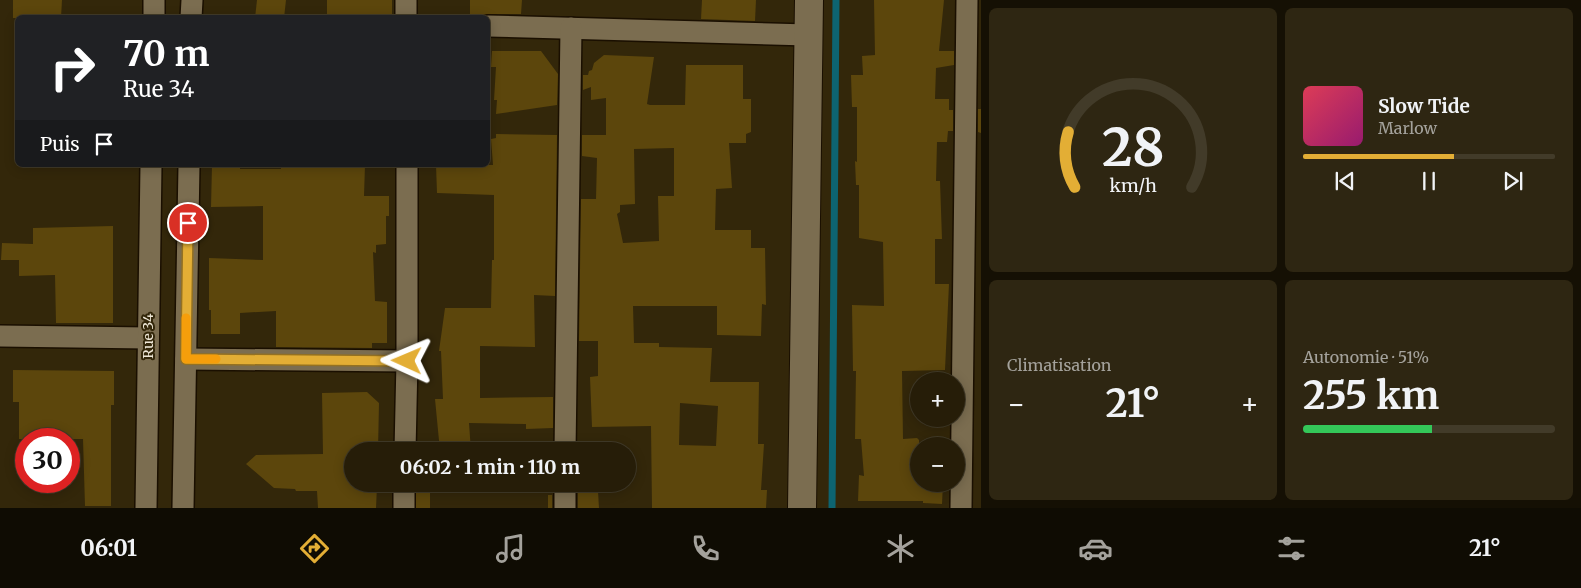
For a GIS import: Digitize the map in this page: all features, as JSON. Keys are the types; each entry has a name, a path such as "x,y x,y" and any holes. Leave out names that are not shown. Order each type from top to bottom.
{"street":[{"path":"154,0 154,15"},
{"path":"192,0 192,15"},
{"path":"406,0 406,15"},
{"path":"802,508 809,0"},
{"path":"961,508 972,3"},
{"path":"490,26 808,35"},
{"path":"565,442 571,28"},
{"name":"Rue 34","path":"146,508 151,167"},
{"path":"183,508 189,167"},
{"path":"405,442 407,167"},
{"path":"0,336 148,338"},
{"path":"186,359 407,361"},
{"path":"404,492 404,508"},
{"path":"565,492 565,508"}],"building":[{"path":"13,0 62,0 61,15 15,15 15,18 13,18"},
{"path":"257,0 286,0 284,15 255,15"},
{"path":"327,0 392,0 392,15 327,15"},
{"path":"470,0 522,0 521,14 470,15"},
{"path":"702,0 756,0 755,21 701,19"},
{"path":"874,0 944,0 939,51 954,51 954,65 936,68 935,99 949,99 949,110 953,110 953,131 948,131 947,142 937,142 936,181 940,181 942,239 935,239 935,284 949,284 945,370 902,371 903,439 910,438 910,492 943,492 942,504 923,503 923,501 858,501 859,475 864,476 861,439 855,439 856,371 853,371 852,305 884,306 883,242 859,238 859,185 856,185 855,161 857,162 857,107 852,107 851,75 863,75 862,56 875,55"},
{"path":"492,51 541,51 558,74 557,105 496,114 497,100 494,100 496,67 491,67"},
{"path":"604,55 654,57 647,104 650,105 685,105 686,65 743,65 743,99 751,99 751,132 746,134 746,143 729,143 732,188 716,189 715,230 751,230 751,248 765,248 766,305 762,304 761,336 717,335 717,306 633,306 634,343 659,343 659,347 712,348 710,382 759,382 758,444 764,444 761,490 767,490 766,508 652,508 651,426 592,427 590,377 598,376 598,341 579,341 581,199 596,199 597,158 582,156 582,135 606,135 606,98 591,100 591,87 583,90 583,75 588,75 594,63","holes":["674,148 674,196 658,196 659,241 623,243 617,214 620,212 620,205 635,204 634,149","680,403 718,406 716,446 679,445"]},
{"path":"978,109 981,109 981,133 978,132"},
{"path":"496,134 557,135 555,296 534,295 535,347 480,346 480,398 553,397 553,428 526,429 526,424 469,423 470,442 439,442 435,399 443,399 441,351 439,351 445,308 491,308 492,260 494,260 494,195 437,193 436,167 490,167 490,165 493,165 491,139 496,138"},
{"path":"212,167 281,169 281,167 365,167 364,196 389,196 389,216 386,216 386,244 376,245 376,253 373,252 375,301 387,302 387,343 372,343 372,348 276,347 276,311 240,313 240,334 211,334 209,258 263,260 263,206 211,207"},
{"path":"113,226 113,323 56,323 55,275 19,276 19,260 1,260 2,243 33,244 33,228"},
{"path":"13,370 114,371 114,405 111,405 111,506 85,506 83,439 80,439 80,428 19,428 19,402 13,402"},
{"path":"367,392 379,403 378,442 344,442 344,492 377,492 376,508 318,508 317,491 274,488 246,464 256,455 323,454 322,393"},
{"path":"416,492 430,492 430,508 416,508"},
{"path":"578,492 598,492 599,508 578,508"},
{"path":"548,495 552,495 552,508 548,508"}],"waterway":[{"path":"832,508 836,0"}],"slow traffic":[{"path":"186,318 186,359 216,359"}],"route":[{"path":"188,223 186,359 407,361"}]}
